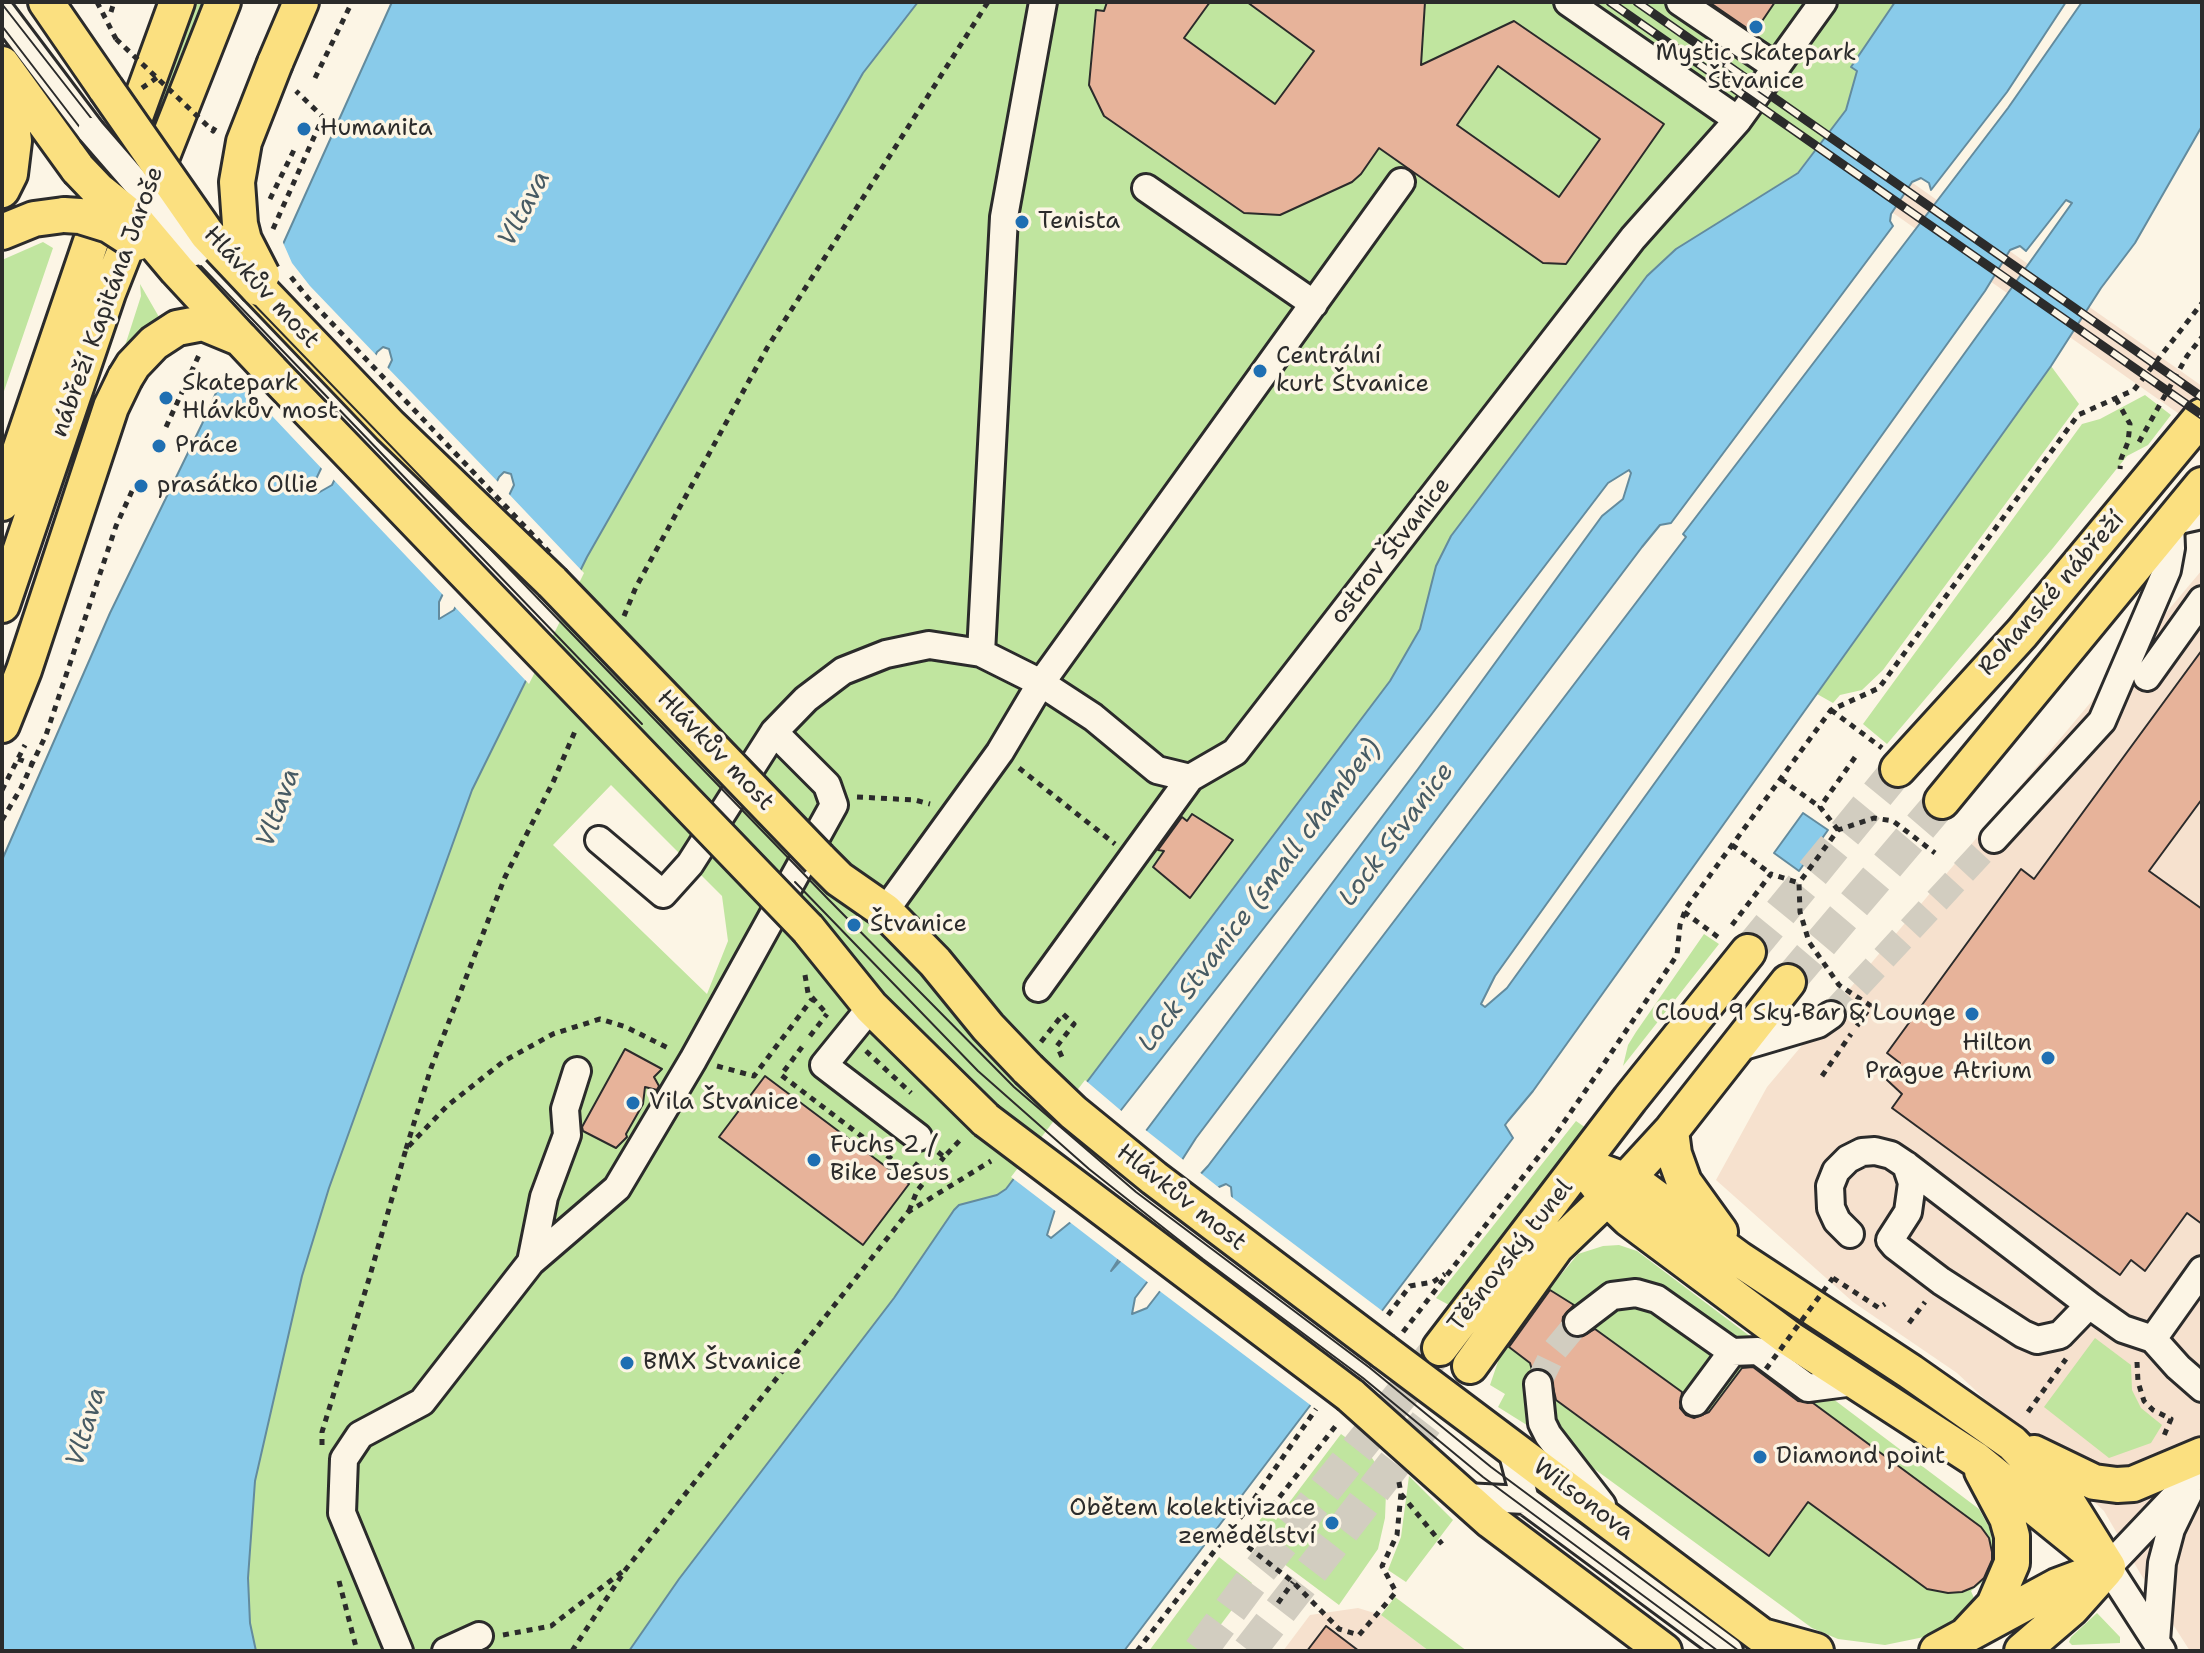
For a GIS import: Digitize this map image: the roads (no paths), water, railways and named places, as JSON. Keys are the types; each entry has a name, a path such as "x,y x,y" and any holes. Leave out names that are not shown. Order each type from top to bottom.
{"main road":[{"name":"Hlávkův most","path":"46,2 201,226 196,264 240,338 808,929 871,1007 992,1135 1464,1497"},
{"name":"nábřeží Kapitána Jaroše","path":"2,503 10,466 177,2"},
{"name":"nábřeží Kapitána Jaroše","path":"2,605 108,293 223,2"},
{"path":"301,2 244,142 237,182 237,204 244,240 253,258 302,332"},
{"name":"Hlávkův most","path":"2,64 78,169 98,190 196,264 302,332 390,426 552,582 839,879 885,911 935,962 988,1027 1032,1058 1073,1112 1154,1178 1391,1343"},
{"path":"2,95 11,118 14,141 10,174 2,190"},
{"path":"2,232 34,219 80,216 109,225 196,264"},
{"path":"2,725 24,670 111,407 125,378 154,343 177,328 203,323 240,338"},
{"name":"Rohanské nábřeží","path":"1891,760 2022,633 2202,416"},
{"name":"Rohanské nábřeží","path":"1942,801 2186,518 2202,485"},
{"path":"1735,940 1630,1099 1581,1164 1616,1189 1658,1199 1739,1259 1911,1372 2012,1443 2094,1482 2133,1484 2202,1455"},
{"path":"1616,1189 1671,1131 1788,982"},
{"path":"1671,1131 1674,1154 1684,1182 1739,1259"},
{"name":"Těšnovský tunel","path":"1440,1348 1581,1164"},
{"path":"1616,1189 1638,1226 1790,1339 1975,1459 2108,1567"},
{"name":"Těšnovský tunel","path":"1470,1366 1556,1247 1616,1189"},
{"name":"Wilsonova","path":"1391,1343 1511,1446 1771,1643"},
{"path":"2012,1443 2065,1498 2108,1567"},
{"path":"1951,1644 1994,1605 2012,1563 2012,1536 2007,1518 1975,1459"},
{"path":"1464,1497 1491,1521 1664,1651"},
{"path":"1951,1644 2057,1586 2108,1567"},
{"path":"2022,1651 2072,1608 2108,1567"},
{"path":"1771,1643 1816,1651"}],"street":[{"path":"981,653 1004,217 1043,2"},
{"path":"1568,2 1738,120"},
{"path":"1680,2 1776,67"},
{"name":"ostrov Štvanice","path":"1190,778 1235,752 1633,238 1738,120 1823,2"},
{"path":"2,13 196,264"},
{"path":"885,911 1000,752 1041,683 1401,182"},
{"path":"1146,188 1314,304"},
{"path":"1994,839 2102,721 2186,518"},
{"path":"2147,677 2202,600"},
{"path":"599,840 663,894 690,864 774,732 806,699 843,671 886,654 929,645 981,653 1041,683 1093,717 1157,770 1190,778 1038,988"},
{"path":"399,1651 342,1513 344,1459 360,1435 422,1402 531,1262 617,1188 693,1060 834,805 827,785 774,732"},
{"path":"871,1007 824,1065 918,1137"},
{"path":"1737,1048 1818,1024 1831,1015"},
{"path":"531,1262 544,1197 567,1135 565,1109 577,1071"},
{"path":"1850,1234 1837,1221 1831,1208 1830,1186 1836,1171 1848,1159 1862,1152 1891,1155 2123,1329 2153,1339 2202,1388"},
{"path":"1906,1165 1912,1183 1908,1212 1890,1240 1895,1246 1941,1281 2037,1340 2060,1335 2089,1305"},
{"path":"2153,1339 2202,1270"},
{"path":"1578,1322 1612,1296 1636,1293 1657,1299 1732,1352 1758,1351 1808,1388 1854,1382"},
{"path":"1695,1402 1732,1352"},
{"path":"1538,1384 1542,1423 1548,1435 1619,1527"},
{"path":"1511,1446 1525,1500"},
{"path":"2159,1646 2108,1567 2202,1471"},
{"path":"2159,1646 2162,1563 2171,1529 2202,1471"},
{"path":"1464,1497 1525,1500 1729,1651"},
{"path":"446,1651 479,1636"}],"water":[{"name":"Vltava","path":"392,2 918,2 863,73 587,557 472,790 329,1188 302,1276 255,1481 248,1578 250,1623 256,1651 2,1651 2,860 110,613 202,424","holes":["383,347 389,349 392,360 332,485 318,493 315,484 317,477 377,352","504,472 511,474 514,485 454,610 439,619 439,602"]},
{"path":"1895,2 2066,2 2007,92 1931,190 1929,183 1921,178 1912,182 1891,214 1893,226 1671,523 1660,525 1642,547 1196,1138 1111,1271 1208,1166 1686,537 1683,534 2008,108 2082,2 2202,2 2202,126 2135,243 2101,288 2051,366 1533,1091 1505,1125 1513,1138 1124,1651 629,1651 679,1579 894,1298 954,1210 959,1205 997,1195 1006,1189 1390,681 1420,629 1436,566 1451,536 1647,276 1676,249 1798,173 1846,110 1857,71 1851,67","holes":["2066,200 2072,203 2003,300 1507,988 1485,1007 1481,1004 1495,976 1985,291 2010,250 2020,246 2026,251","1629,470 1631,473 1623,499 1602,516 1418,769 1088,1208 1051,1238 1047,1235 1063,1184 1431,715 1608,483","1226,1184 1231,1187 1232,1198 1147,1308 1132,1314 1135,1298 1219,1187"]},
{"path":"1803,813 1828,830 1799,871 1774,853"}],"tunnel":[{"path":"1748,952 1898,769"},
{"path":"1788,982 1942,801"},
{"path":"1831,1015 1994,839"},
{"path":"1538,1384 1554,1351 1578,1322"},
{"path":"1200,1651 1259,1571 1434,1354"},
{"path":"1249,1651 1470,1366"}],"tram line":[{"path":"2,4 141,182 216,265 828,899 1014,1087 1136,1192 1370,1368 1491,1467 1739,1651"},
{"path":"2,26 129,186"},
{"path":"201,266 642,724"},
{"path":"795,882 978,1071 1089,1169 1203,1259 1363,1378 1483,1477 1718,1651"}],"railway":[{"path":"1610,2 2202,415"},
{"path":"1637,2 2202,397"}],"place":[{"name":"Mystic Skatepark Štvanice","path":"1756,27"},
{"name":"Humanita","path":"304,129"},
{"name":"Tenista","path":"1022,222"},
{"name":"Centrální kurt Štvanice","path":"1260,371"},
{"name":"Skatepark Hlávkův most","path":"166,398"},
{"name":"Práce","path":"159,446"},
{"name":"prasátko Ollie","path":"141,486"},
{"name":"Štvanice","path":"854,925"},
{"name":"Cloud 9 Sky Bar & Lounge","path":"1972,1014"},
{"name":"Hilton Prague Atrium","path":"2048,1058"},
{"name":"Vila Štvanice","path":"633,1103"},
{"name":"Fuchs 2 / Bike Jesus","path":"814,1160"},
{"name":"BMX Štvanice","path":"627,1363"},
{"name":"Diamond point","path":"1760,1457"},
{"name":"Obětem kolektivizace zemědělství","path":"1332,1523"}],"water label":[{"name":"Lock Stvanice","path":"1397,835"},
{"name":"Lock Stvanice (small chamber)","path":"1260,896"}]}
